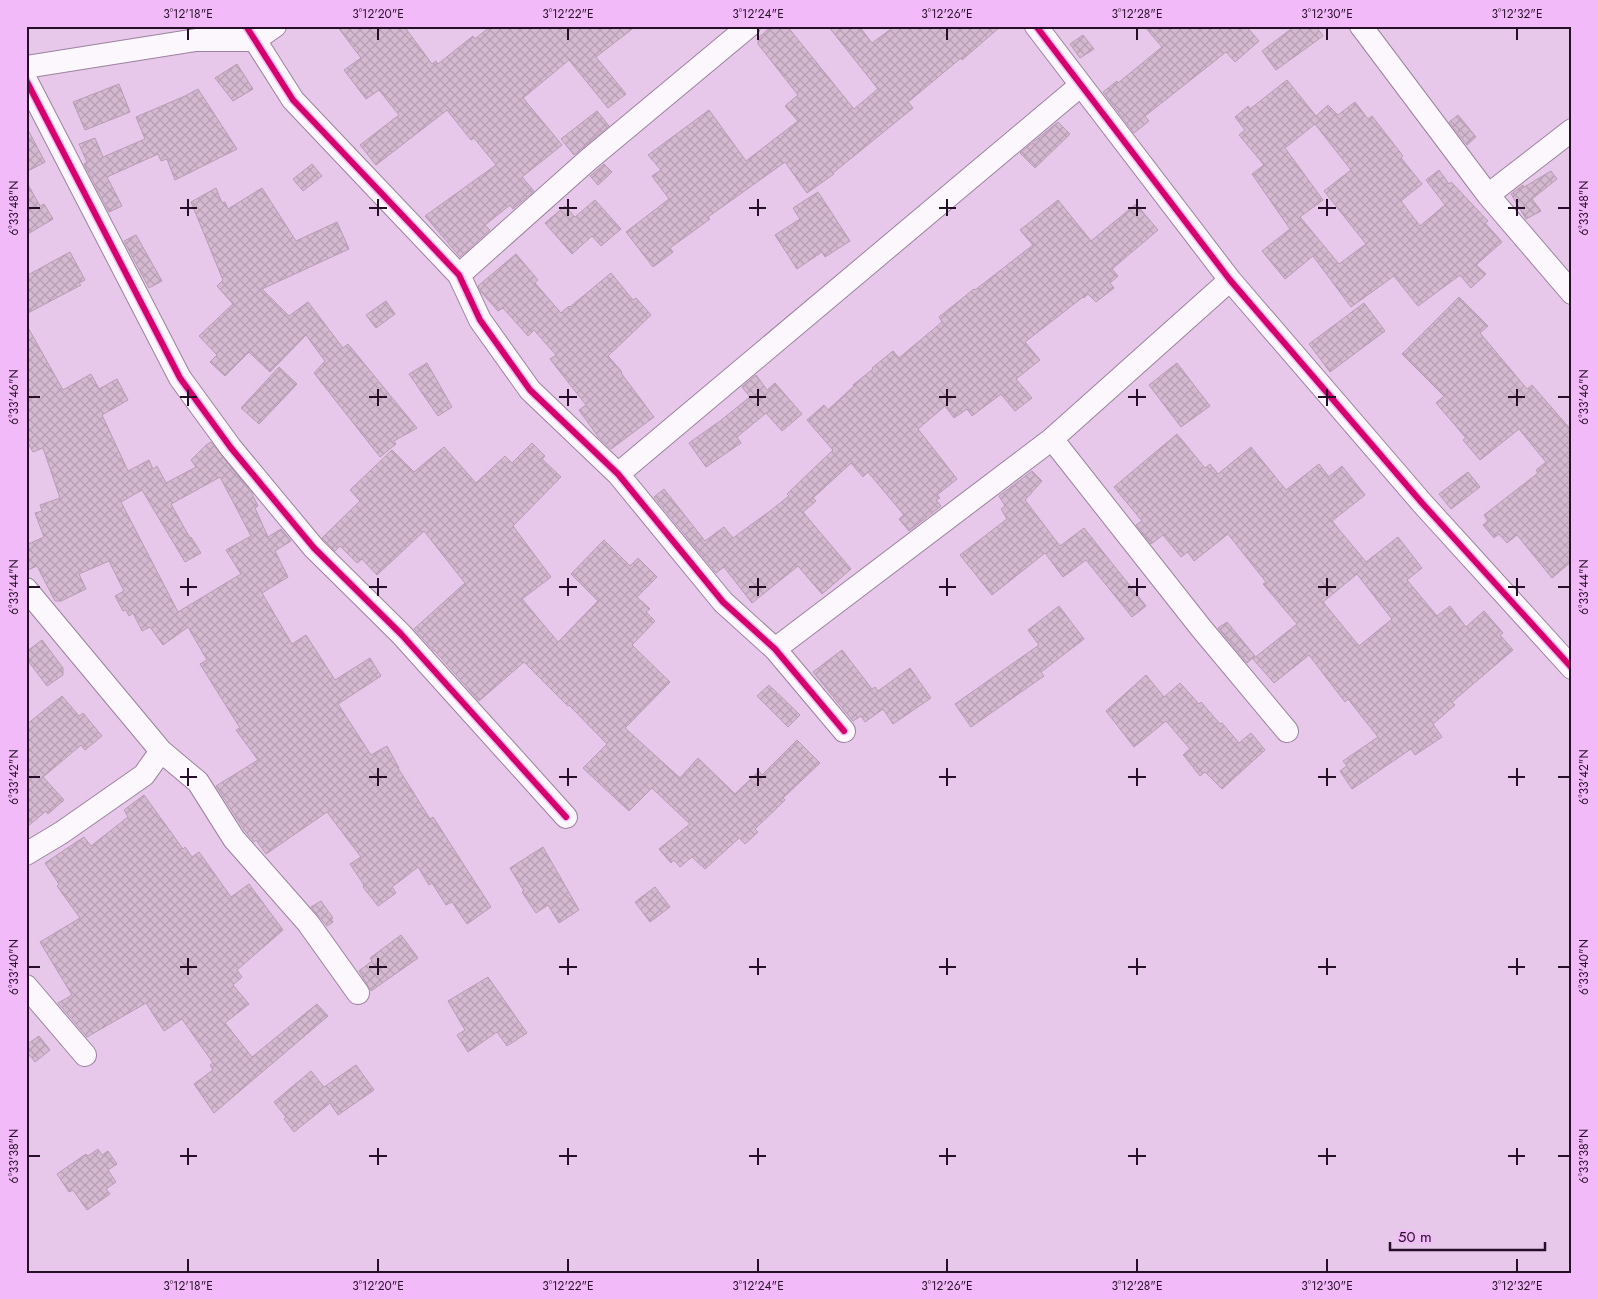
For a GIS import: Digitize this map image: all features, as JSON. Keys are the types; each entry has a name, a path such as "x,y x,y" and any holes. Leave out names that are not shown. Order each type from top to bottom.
{"street":[{"path":"26,67 251,33 275,26"},
{"path":"459,275 588,160 750,26"},
{"path":"1036,26 1230,280 1422,503 1572,668"},
{"path":"1361,26 1488,195 1572,293"},
{"path":"251,33 293,100 459,275 480,320 530,390 618,474 723,602 775,649 844,731"},
{"path":"26,80 185,386 231,448 314,548 401,634 566,817"},
{"path":"618,474 1081,85"},
{"path":"1488,195 1572,130"},
{"path":"775,649 1052,439 1230,280"},
{"path":"1052,439 1201,628 1287,731"},
{"path":"26,589 161,752 198,782 234,839 308,923 358,993"},
{"path":"26,854 61,833 144,775 161,752"},
{"path":"26,986 85,1055"}],"building":[{"path":"337,26 404,26 432,64 436,61 438,64 473,36 475,39 491,26 636,26 596,57 626,94 608,108 569,60 523,98 562,145 522,177 534,191 513,209 510,205 485,225 490,230 460,257 425,216 496,165 474,138 471,140 447,110 376,165 360,145 399,115 379,90 366,99 344,70 361,58"},
{"path":"772,26 787,26 854,109 878,89 828,26 859,26 872,43 895,26 1001,26 962,60 961,58 908,102 913,108 834,174 807,193 785,162 708,217 710,219 670,248 673,252 653,267 626,232 669,199 652,176 661,170 648,155 709,110 746,161 798,121 785,106 798,95 758,44 758,38"},
{"path":"1144,26 1246,26 1259,41 1235,62 1226,52 1145,116 1149,121 1134,133 1103,92 1117,81 1118,83 1162,47"},
{"path":"1295,26 1316,26 1323,36 1276,70 1262,51"},
{"path":"1083,35 1094,49 1080,58 1070,44"},
{"path":"237,64 253,89 233,101 215,78"},
{"path":"1287,80 1316,116 1328,105 1338,115 1355,102 1368,119 1372,116 1403,156 1401,158 1422,184 1401,201 1420,226 1445,205 1426,180 1439,170 1449,184 1451,182 1488,221 1485,223 1502,242 1476,265 1486,274 1471,288 1460,275 1418,306 1394,276 1351,307 1313,256 1285,279 1262,251 1290,229 1252,174 1264,165 1239,135 1245,130 1235,117 1248,106 1250,109","holes":["1315,124 1351,170 1324,191 1366,244 1339,264 1300,217 1323,200 1285,148"]},
{"path":"119,84 130,112 85,130 73,102"},
{"path":"198,89 237,149 175,180 167,159 161,161 158,154 107,177 122,206 109,212 84,164 87,162 79,144 95,138 103,157 145,139 136,117"},
{"path":"597,111 609,126 574,155 561,139"},
{"path":"1458,115 1476,137 1467,145 1449,122"},
{"path":"1058,122 1070,134 1035,168 1020,153"},
{"path":"26,126 45,162 26,172"},
{"path":"312,164 322,176 303,191 293,179"},
{"path":"604,164 612,172 598,185 590,176"},
{"path":"1551,171 1557,179 1532,199 1541,211 1526,219 1511,194 1523,185 1524,187"},
{"path":"26,181 40,206 44,204 53,219 26,235"},
{"path":"216,188 222,203 225,202 228,209 262,188 296,241 337,222 349,249 262,289 289,316 308,302 343,348 348,344 417,428 394,441 396,444 380,457 314,373 325,361 306,335 270,372 249,352 225,376 210,362 217,355 199,336 233,304 217,286 223,280 191,202"},
{"path":"818,192 850,241 825,257 822,252 797,269 775,235 800,219 793,208"},
{"path":"595,200 621,229 601,246 592,236 572,254 545,223 565,206 575,217"},
{"path":"1058,200 1091,241 1136,204 1158,230 1112,269 1118,276 1110,283 1114,288 1096,302 1088,294 1083,297 1025,342 1040,360 1016,379 1032,398 1015,411 1001,394 972,416 967,409 954,418 945,406 918,429 957,479 937,495 940,498 936,500 941,506 909,531 899,519 904,515 868,472 863,477 851,463 813,498 816,501 803,512 851,569 822,594 798,566 752,603 724,567 716,573 654,497 664,489 705,541 724,527 733,538 770,511 789,496 787,494 833,450 807,420 824,405 828,410 853,385 893,351 899,358 942,322 939,317 1033,245 1020,230"},
{"path":"136,235 162,281 149,288 124,241"},
{"path":"70,252 85,280 79,283 81,285 26,314 26,276"},
{"path":"516,254 538,280 535,283 561,313 611,273 633,300 636,298 651,315 608,356 622,372 654,417 611,449 599,438 579,410 586,405 550,359 556,355 534,330 528,336 503,308 498,311 478,286"},
{"path":"1459,297 1488,326 1480,333 1527,389 1532,385 1572,431 1572,561 1552,578 1517,535 1507,543 1499,534 1494,538 1483,525 1488,521 1484,515 1538,473 1536,470 1546,462 1519,429 1480,460 1463,440 1466,438 1436,403 1444,396 1402,354"},
{"path":"386,301 395,314 376,328 366,315"},
{"path":"1364,303 1385,331 1330,372 1309,344"},
{"path":"26,324 63,390 91,374 99,389 117,379 128,400 102,415 128,471 149,460 153,469 157,466 166,483 196,467 191,460 211,442 251,492 258,506 255,508 268,537 281,529 291,541 275,551 288,577 262,593 292,644 306,635 335,680 370,658 381,676 338,704 371,755 387,746 398,768 430,819 433,817 491,907 467,924 452,902 446,905 432,883 429,885 418,867 392,887 396,893 378,906 363,887 364,885 350,864 361,857 327,812 266,854 256,840 254,842 216,786 258,760 236,730 240,728 200,664 207,660 188,627 163,645 150,627 142,631 133,613 129,616 126,610 123,611 115,596 124,591 109,561 79,574 86,589 61,601 55,601 37,566 26,571 26,545 44,537 35,513 42,511 40,505 60,498 43,448 33,452 26,439","holes":["220,477 251,536 226,550 241,574 178,612 121,502 142,490 185,562 201,553 190,538 171,504"]},
{"path":"427,363 452,407 438,416 409,374"},
{"path":"1177,363 1210,406 1181,427 1149,385"},
{"path":"279,367 297,384 259,424 241,408"},
{"path":"756,375 767,390 775,383 802,414 782,431 766,413 737,437 741,443 706,467 689,443 750,397 742,387"},
{"path":"1177,434 1205,468 1210,464 1218,474 1251,447 1286,490 1319,464 1329,477 1342,466 1365,495 1332,521 1366,562 1398,537 1422,568 1407,580 1437,616 1450,606 1466,627 1484,611 1503,633 1500,635 1513,650 1452,702 1455,705 1433,724 1442,737 1415,755 1411,749 1352,789 1340,771 1347,766 1343,761 1378,737 1348,699 1345,702 1309,655 1274,683 1253,659 1297,624 1263,584 1266,582 1228,534 1194,561 1188,552 1181,557 1163,535 1151,544 1136,525 1142,521 1114,487","holes":["1357,574 1392,619 1359,646 1323,602"]},
{"path":"532,443 545,456 542,459 561,477 513,526 551,577 522,599 558,642 598,601 571,574 604,540 630,566 638,558 657,577 637,597 650,609 646,612 655,621 632,645 670,682 625,728 680,778 698,758 735,794 759,771 762,775 797,740 820,763 783,798 785,800 755,829 758,832 745,844 739,838 705,869 692,857 680,867 674,860 671,863 659,849 690,824 652,788 629,811 583,768 607,744 524,662 479,701 414,629 465,583 424,531 377,575 362,559 357,563 340,546 335,551 322,538 360,501 350,490 392,450 414,472 444,447 476,483 505,456 512,463"},
{"path":"1032,471 1042,481 1025,500 1060,546 1084,528 1146,606 1132,617 1086,560 1063,577 1045,553 992,595 960,555 1007,519 1001,509 1005,506 999,496"},
{"path":"1468,472 1480,487 1451,509 1439,494"},
{"path":"1059,606 1084,639 1041,672 1044,676 971,727 955,704 1039,645 1028,630"},
{"path":"1227,622 1255,656 1247,663 1218,628"},
{"path":"42,640 63,668 63,675 47,686 26,658 26,652"},
{"path":"842,650 872,689 875,687 878,691 910,668 931,698 893,724 883,709 865,722 861,716 853,721 813,672"},
{"path":"1146,675 1164,697 1180,683 1199,704 1201,702 1220,724 1222,723 1239,743 1251,733 1265,750 1222,789 1205,772 1200,776 1183,755 1190,749 1166,721 1134,747 1106,711"},
{"path":"769,685 800,715 788,727 757,696"},
{"path":"62,696 79,716 83,713 102,736 85,750 81,745 43,777 64,800 48,814 46,811 26,828 26,725"},
{"path":"144,795 183,849 185,847 192,857 199,852 231,897 249,884 283,930 237,970 242,977 233,985 249,1004 225,1023 252,1057 317,1004 328,1016 214,1113 194,1084 213,1070 210,1065 213,1063 182,1019 164,1031 146,1003 87,1037 58,1003 72,995 40,942 80,918 57,886 59,884 45,863 84,837 91,846 128,817 124,810"},
{"path":"543,847 579,910 559,923 548,905 536,913 522,892 524,891 510,868"},
{"path":"655,887 670,907 650,922 635,902"},
{"path":"321,901 333,918 331,919 333,922 327,926 311,907"},
{"path":"401,935 418,958 371,991 359,971 372,961 370,958"},
{"path":"488,977 527,1033 507,1046 497,1032 468,1052 457,1035 465,1030 448,1001"},
{"path":"39,1036 50,1050 35,1062 26,1051 26,1045"},
{"path":"356,1065 374,1090 338,1115 330,1103 294,1132 284,1119 286,1117 274,1102 311,1071 324,1087"},
{"path":"98,1149 102,1155 108,1151 117,1164 108,1170 116,1182 106,1189 110,1194 87,1210 73,1190 69,1192 57,1174 86,1154 88,1156"}],"cycle path":[{"path":"246,26 293,100 459,275 480,320 530,390 618,474 723,602 775,649 844,731"},
{"path":"1036,26 1230,280 1422,503 1572,668"},
{"path":"26,80 180,378 231,448 314,548 401,634 566,817"}]}
